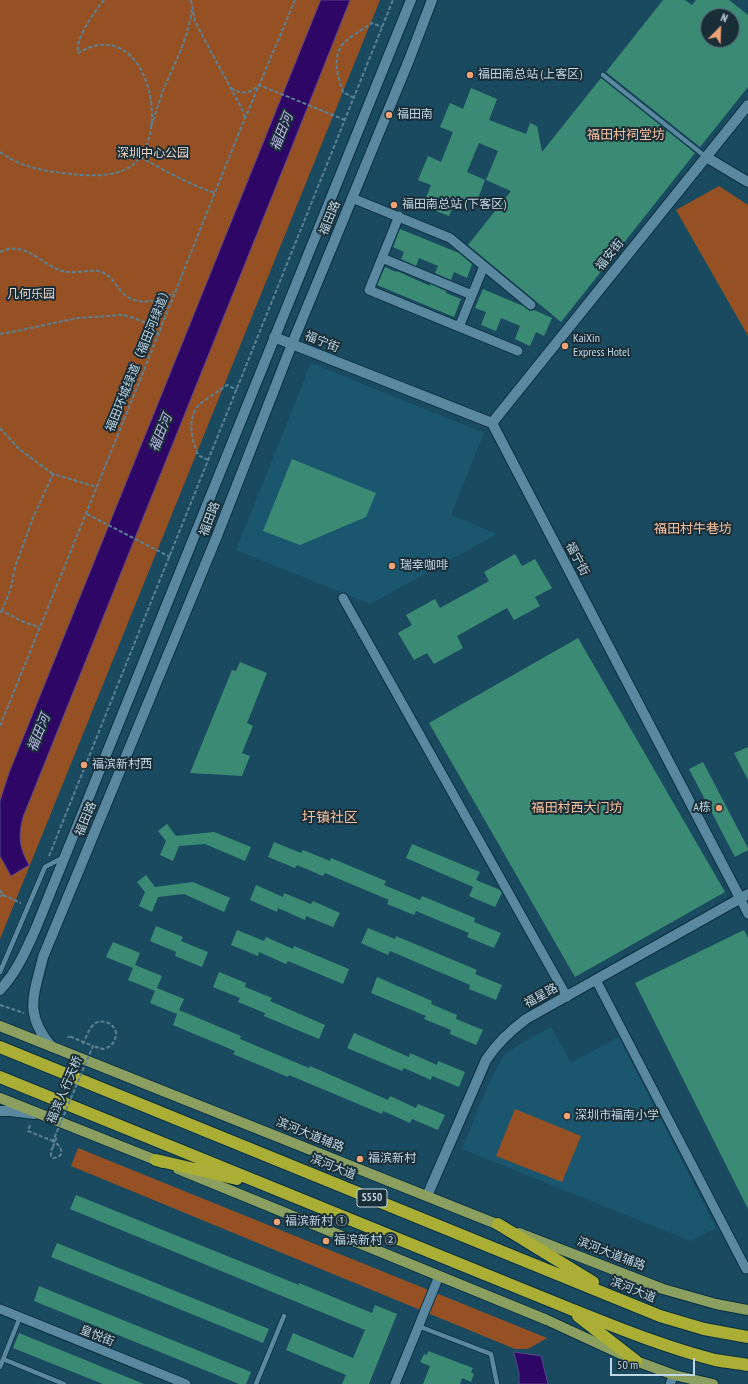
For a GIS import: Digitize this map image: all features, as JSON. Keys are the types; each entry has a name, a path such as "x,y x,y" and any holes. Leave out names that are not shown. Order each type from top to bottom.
{"highway":[{"name":"滨河大道","path":"0,1047 660,1316 704,1329 748,1337"},
{"name":"S550","path":"0,1077 644,1338 685,1352 717,1360 748,1365"},
{"path":"156,1160 272,1187"},
{"path":"498,1224 623,1300"},
{"path":"568,1308 636,1361"}],"main road":[{"name":"福田路","path":"0,990 8,982 24,956 411,0"},
{"name":"福田路","path":"52,1046 42,1035 36,1024 33,1013 33,1002 43,957 215,542 292,344 409,60 432,0"},
{"name":"福安街","path":"492,423 748,104"},
{"path":"706,157 748,182"},
{"name":"福宁街","path":"274,337 492,423 744,896"},
{"name":"福星路","path":"427,1196 480,1071 498,1042 516,1027 744,896"},
{"name":"滨河大道辅路","path":"0,1026 663,1289 716,1304 748,1310"},
{"path":"0,1098 156,1160 547,1320 672,1379 693,1380 713,1384"},
{"path":"0,1111 24,1112 48,1117"}],"street":[{"path":"352,198 450,238 531,306"},
{"path":"399,216 369,290 518,351"},
{"path":"382,258 472,295"},
{"path":"459,327 484,266"},
{"path":"343,598 567,997"},
{"name":"福宁街","path":"744,896 748,914"},
{"path":"596,980 746,1268"},
{"path":"395,1384 439,1276"},
{"name":"皇悦街","path":"0,1310 186,1384"},
{"path":"693,1380 707,1384"}],"lane":[{"path":"603,76 706,157"},
{"path":"0,972 45,867 63,858"},
{"path":"256,1384 284,1316"},
{"path":"0,1367 20,1317"},
{"path":"418,1326 491,1354 497,1384"},
{"path":"3,1360 64,1384"}],"path":[{"path":"104,0 85,30 77,48 78,53 90,47 104,44 117,47 130,55 142,71 148,84 152,110 150,130"},
{"path":"191,0 195,22 242,109 245,119"},
{"name":"福田环城绿道（福田河绿道）","path":"0,726 87,514 245,119 295,0"},
{"path":"45,867 393,0"},
{"path":"0,152 16,161 44,171 79,175 104,174 116,172 128,167 140,157 146,144 164,90 183,44 192,9"},
{"path":"354,98 343,92 339,80 336,63 342,44 372,23 382,27"},
{"path":"230,88 242,93 248,93 253,91 259,85 345,120"},
{"path":"140,157 194,185 215,193"},
{"path":"0,252 4,250 16,249 25,250 34,254 49,266 69,273 82,273 97,270 103,272 128,297 142,301 157,300 173,293 179,283"},
{"path":"0,334 78,318 123,315 153,326 158,335"},
{"path":"208,460 198,455 193,442 190,426 197,407 227,386 237,390"},
{"path":"0,428 18,448 54,474 97,487"},
{"path":"40,627 26,623 1,612 11,588 15,567 33,518 54,474"},
{"path":"87,514 170,557"},
{"path":"0,890 1,895 28,906"},
{"path":"0,1005 28,1014"},
{"name":"福滨人行天桥","path":"68,1037 93,1046 99,1048 108,1048 115,1041 116,1032 111,1024 102,1021 95,1023 90,1029 83,1044"},
{"name":"福滨人行天桥","path":"53,1141 93,1046"},
{"name":"福滨人行天桥","path":"30,1125 28,1132 53,1141 58,1144 61,1148 59,1157 53,1158 51,1156 51,1151 53,1146 57,1136"}],"shaded area":[{"path":"311,363 484,433 451,515 497,534 370,604 236,550"},
{"name":"深圳市福南小学","path":"551,1027 571,1063 619,1037 716,1228 691,1241 462,1149 489,1083 499,1063 505,1055 518,1045"}],"green space":[{"name":"深圳中心公园","path":"0,0 380,0 0,939"},
{"path":"719,186 748,205 748,336 676,210"},
{"path":"515,1109 581,1136 562,1182 496,1156"},
{"path":"78,1148 547,1338 528,1349 515,1349 71,1166"}],"water":[{"name":"福田河","path":"321,0 350,0 23,817 20,830 20,842 23,853 29,865 11,876 0,856 0,801 9,773"},
{"path":"514,1352 541,1356 548,1384 519,1384 519,1373"}],"building":[{"path":"663,0 685,0 692,5 696,0 729,0 739,8 700,8 700,48 740,48 740,9 748,15 748,87 700,147 606,72"},
{"path":"601,78 695,153 561,322 468,245 511,191 486,180 498,151 479,143 467,172 485,180 476,204 457,196 449,216 423,206 431,185 418,180 428,156 441,162 453,132 440,127 450,103 463,109 471,88 497,99 489,120 526,134 530,123 537,126 542,152"},
{"path":"400,229 459,253 472,264 467,278 454,272 451,280 435,273 438,266 419,258 416,266 401,259 404,252 393,247"},
{"path":"385,267 430,286 430,284 461,299 454,317 377,285"},
{"path":"483,289 523,306 530,311 534,310 552,318 544,336 536,332 530,346 515,339 520,326 501,318 496,331 481,325 486,312 475,308"},
{"path":"292,459 376,493 366,517 300,545 263,531"},
{"path":"515,554 522,566 535,559 552,588 535,597 540,606 514,620 507,608 457,636 463,648 434,664 427,653 414,660 398,633 412,625 406,615 435,599 440,608 489,581 484,572"},
{"path":"578,638 725,892 575,977 429,723"},
{"path":"240,662 267,673 247,723 253,726 242,753 250,756 242,776 190,773 232,670 236,671"},
{"path":"748,747 748,780 734,753"},
{"name":"A栋","path":"703,762 748,848 748,850 735,857 689,769"},
{"path":"167,824 176,836 214,832 251,847 245,861 205,844 179,846 173,861 160,855 166,841 158,831"},
{"path":"274,842 301,853 303,850 330,861 331,858 386,881 384,885 420,900 422,896 475,918 474,922 501,933 494,948 467,937 469,933 416,911 414,915 387,904 389,900 325,873 323,876 297,865 295,868 268,857"},
{"path":"412,844 480,872 476,880 500,890 502,893 495,907 469,896 473,887 406,858"},
{"path":"146,875 155,887 193,882 230,898 224,912 184,894 158,897 152,912 139,906 145,892 137,882"},
{"path":"256,885 283,897 284,893 311,904 313,901 340,913 333,927 306,916 305,920 278,908 277,912 250,900"},
{"path":"156,926 183,937 181,941 208,952 202,967 175,956 176,952 150,941"},
{"path":"368,928 395,939 396,936 477,970 475,974 502,985 496,1000 469,989 470,985 390,951 388,955 361,943"},
{"path":"237,930 264,941 266,937 293,949 294,946 349,969 343,984 288,961 286,964 259,952 258,956 231,945"},
{"path":"744,930 748,938 748,1209 635,983"},
{"path":"113,942 140,953 135,965 162,976 157,988 184,999 179,1010 241,1036 240,1039 309,1068 310,1066 388,1100 390,1096 416,1108 418,1104 445,1115 438,1130 412,1119 410,1123 383,1111 382,1114 289,1075 288,1077 233,1054 235,1051 173,1025 177,1014 150,1003 155,991 128,980 133,968 106,957"},
{"path":"219,972 246,983 245,987 272,998 270,1001 325,1025 319,1039 264,1016 265,1013 238,1002 240,998 213,987"},
{"path":"377,977 432,1001 431,1004 457,1015 456,1019 483,1030 476,1045 450,1034 451,1030 424,1019 426,1016 371,993"},
{"path":"354,1033 409,1057 410,1053 437,1065 438,1061 465,1072 459,1087 432,1076 431,1080 404,1068 402,1071 347,1048"},
{"path":"76,1195 372,1313 375,1305 397,1314 369,1384 342,1384 346,1375 286,1350 293,1333 353,1358 365,1330 70,1209"},
{"path":"57,1243 269,1329 263,1343 51,1257"},
{"path":"39,1286 251,1372 246,1384 239,1384 34,1301"},
{"path":"19,1333 144,1384 103,1384 13,1348"},
{"path":"428,1351 473,1368 471,1372 474,1374 471,1382 462,1378 460,1384 423,1384 430,1366 420,1362 424,1354 427,1355"}],"place":[{"name":"福田南总站 (上客区)","path":"470,75"},
{"name":"福田南","path":"389,115"},
{"name":"福田南总站 (下客区)","path":"394,205"},
{"name":"KaiXin Express Hotel","path":"565,346"},
{"name":"瑞幸咖啡","path":"392,566"},
{"name":"福滨新村西","path":"84,765"},
{"name":"A栋","path":"719,808"},
{"name":"深圳市福南小学","path":"567,1116"},
{"name":"福滨新村","path":"360,1159"},
{"name":"福滨新村 ①","path":"277,1222"},
{"name":"福滨新村 ②","path":"326,1241"}],"district":[{"name":"福田村祠堂坊","path":"626,135"},
{"name":"福田村牛巷坊","path":"693,529"},
{"name":"福田村西大门坊","path":"577,808"},
{"name":"圩镇社区","path":"330,818"}],"park label":[{"name":"几何乐园","path":"31,295"}]}
